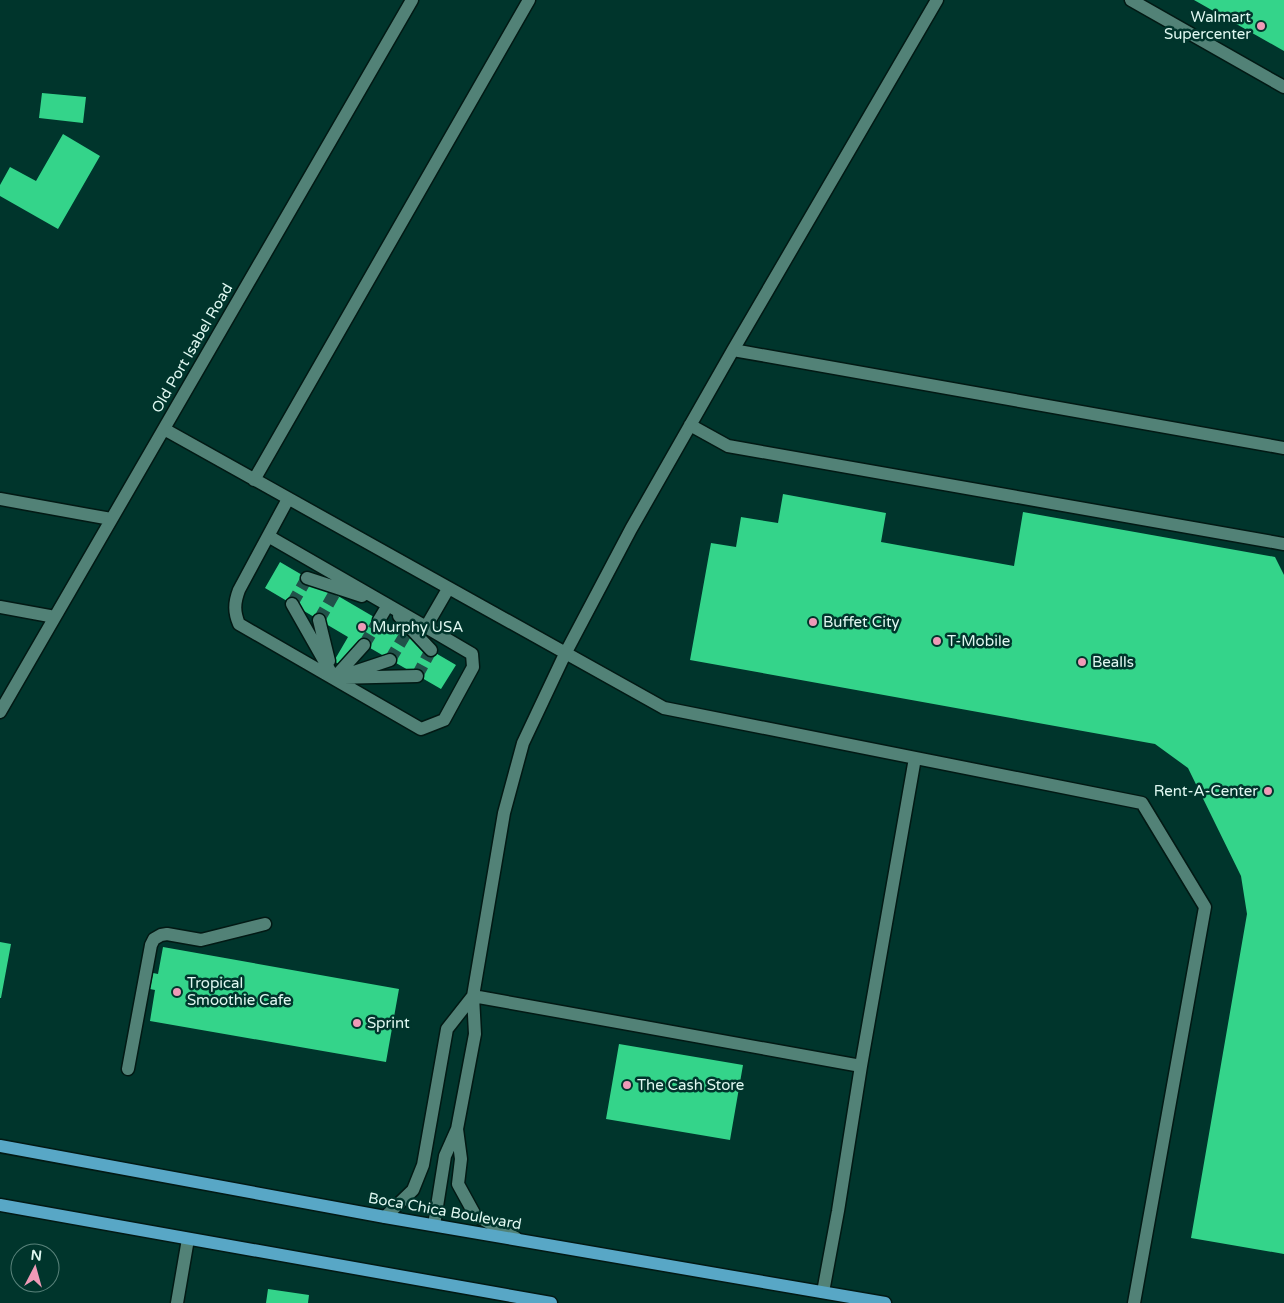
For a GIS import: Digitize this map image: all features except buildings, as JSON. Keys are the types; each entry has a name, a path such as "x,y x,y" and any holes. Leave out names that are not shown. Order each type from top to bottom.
{"main road":[{"name":"Boca Chica Boulevard","path":"0,1146 385,1217 885,1303"},
{"path":"0,1206 551,1303"}],"street":[{"name":"Old Port Isabel Road","path":"0,712 412,0"},
{"path":"254,480 529,0"},
{"path":"434,1225 445,1156 457,1129 475,1034 473,996 504,813 523,743 565,654 631,529 937,0"},
{"path":"1131,0 1284,87"},
{"path":"733,350 1284,448"},
{"path":"690,425 728,446 1284,544"},
{"path":"164,429 664,708 1142,802 1205,907 1134,1303"},
{"path":"268,536 472,654 473,667 444,720 421,728 239,624 235,614 235,601 239,590 288,498"},
{"path":"0,499 111,519"},
{"path":"307,578 388,605 431,650"},
{"path":"426,627 448,589"},
{"path":"334,594 388,605 405,635"},
{"path":"292,604 334,678"},
{"path":"379,620 388,605"},
{"path":"0,607 55,617"},
{"path":"319,620 334,678"},
{"path":"334,678 364,645"},
{"path":"334,678 390,660"},
{"path":"334,678 417,676"},
{"path":"822,1292 838,1211 861,1066 915,758"},
{"path":"128,1069 151,945 154,939 167,934 201,940 264,924"},
{"path":"473,996 861,1066"},
{"path":"385,1217 413,1190 423,1165 447,1029 473,996"},
{"path":"457,1129 461,1159 458,1184 475,1215 518,1240"},
{"path":"177,1303 188,1239"}],"tunnel":[{"path":"292,604 307,578"},
{"path":"319,620 334,594"},
{"path":"364,645 379,620"},
{"path":"390,660 405,635"},
{"path":"417,676 431,650"}],"place":[{"name":"Walmart Supercenter","path":"1261,26"},
{"name":"Buffet City","path":"813,622"},
{"name":"Murphy USA","path":"362,627"},
{"name":"T-Mobile","path":"937,641"},
{"name":"Bealls","path":"1082,662"},
{"name":"Rent-A-Center","path":"1268,791"},
{"name":"Tropical Smoothie Cafe","path":"177,992"},
{"name":"Sprint","path":"357,1023"},
{"name":"The Cash Store","path":"627,1085"}]}
